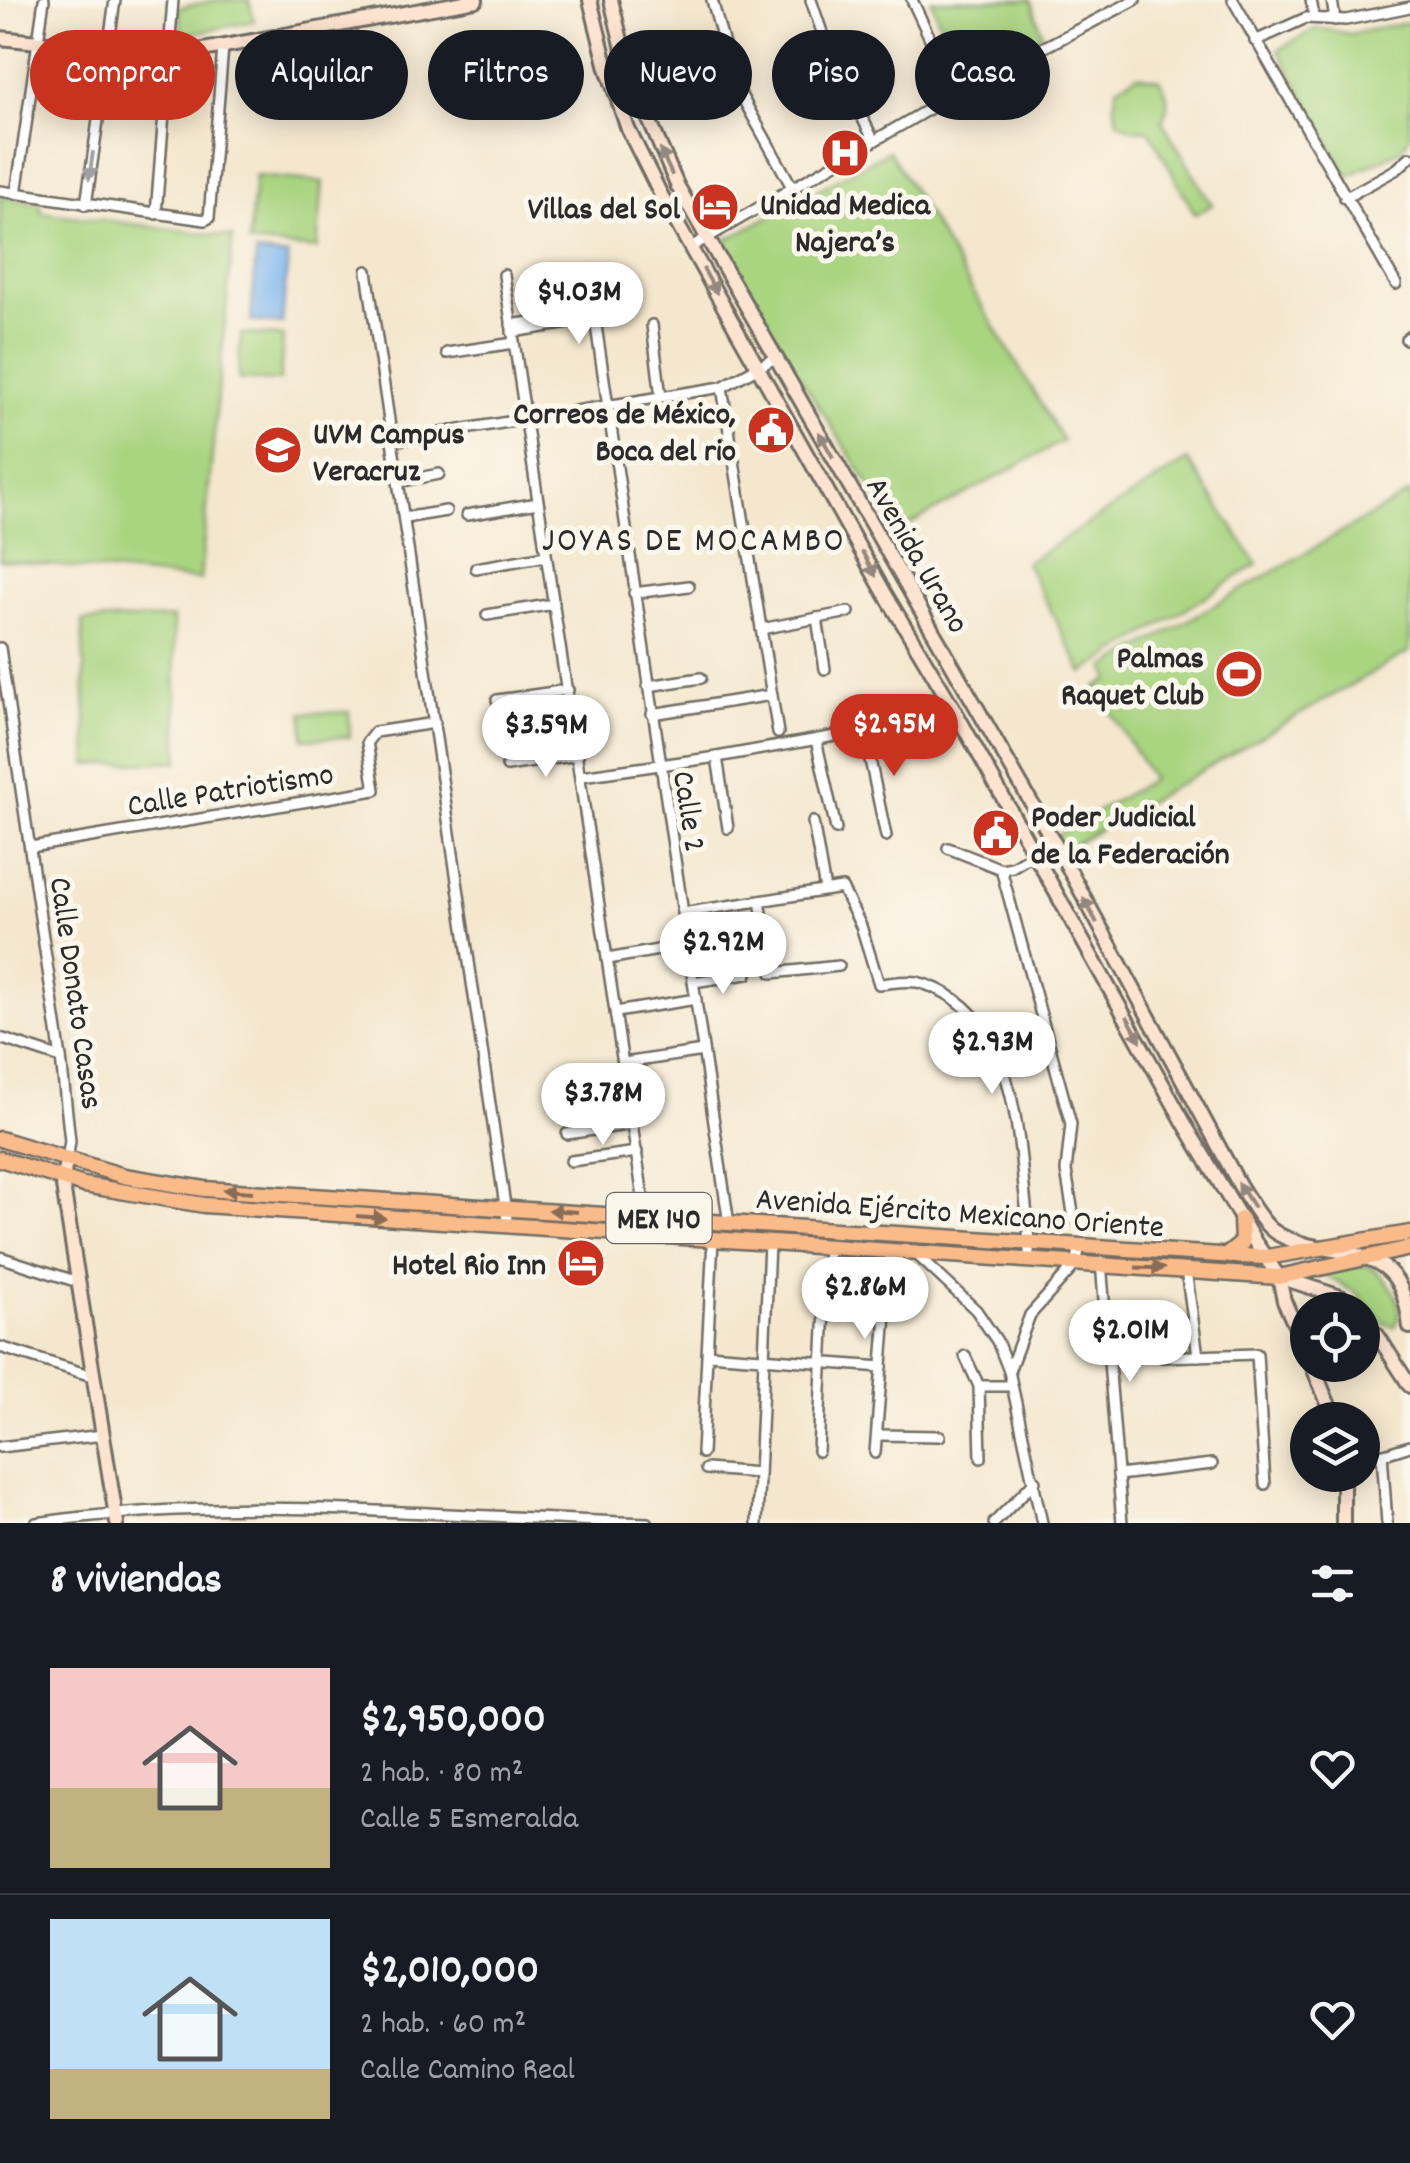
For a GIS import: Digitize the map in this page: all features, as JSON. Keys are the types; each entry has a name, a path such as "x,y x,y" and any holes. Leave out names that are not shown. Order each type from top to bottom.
{"main road":[{"path":"215,48 476,0"},
{"name":"Avenida Urano","path":"590,0 628,129 1033,857 1241,1219 1279,1276 1290,1314"},
{"name":"Avenida Urano","path":"611,0 629,73 677,185 1056,846 1205,1124 1257,1212 1273,1230 1294,1242 1366,1256"},
{"path":"0,38 30,41"},
{"path":"987,769 1005,758"},
{"name":"Avenida Ejército Mexicano Oriente","path":"0,1138 124,1176 205,1188 1226,1256 1268,1257 1323,1248"},
{"name":"Avenida Ejército Mexicano Oriente","path":"0,1159 62,1180 204,1205 1279,1276"},
{"name":"Calle Donato Casas","path":"67,1160 62,1180 116,1517"},
{"path":"1226,1256 1242,1243 1241,1219"},
{"name":"MEX 140","path":"1323,1248 1410,1233"},
{"name":"MEX 140","path":"1279,1276 1410,1248"},
{"path":"1366,1256 1388,1270 1408,1294 1410,1325 1396,1334 1380,1336"},
{"path":"1279,1276 1326,1292"},
{"path":"1380,1339 1410,1386"},
{"path":"1343,1492 1343,1523"}],"street":[{"path":"40,30 44,0"},
{"path":"111,30 115,0"},
{"path":"171,30 173,0"},
{"path":"712,0 742,98 792,187"},
{"path":"811,0 828,50 874,141"},
{"path":"912,0 926,30"},
{"path":"1106,0 1108,12"},
{"path":"1050,43 1135,0"},
{"path":"1312,0 1314,17"},
{"path":"1332,0 1335,20"},
{"path":"1234,1 1396,284"},
{"path":"1255,40 1301,19 1335,20 1406,5"},
{"path":"0,192 209,218 224,46"},
{"path":"16,194 30,97"},
{"path":"691,247 915,117"},
{"path":"86,205 98,120"},
{"path":"156,214 164,120"},
{"path":"1345,198 1410,158"},
{"path":"367,270 508,1226"},
{"path":"504,276 646,1216"},
{"name":"Calle 2","path":"590,285 729,1224"},
{"path":"446,353 512,333 594,316"},
{"path":"652,325 661,397"},
{"path":"392,441 722,387 777,357"},
{"path":"722,387 778,733"},
{"path":"398,482 439,474"},
{"path":"467,514 538,502"},
{"path":"404,518 446,511"},
{"path":"476,568 546,556"},
{"path":"634,593 689,586"},
{"path":"488,615 554,604"},
{"path":"761,630 849,612"},
{"path":"818,618 825,669"},
{"name":"Calle Donato Casas","path":"0,648 61,1058 70,1141 67,1160"},
{"path":"648,686 701,678"},
{"path":"497,700 568,690"},
{"path":"652,714 772,696"},
{"path":"581,776 717,757 923,720 951,704"},
{"name":"Calle Patriotismo","path":"31,847 375,790 369,736 436,723"},
{"path":"864,731 886,836"},
{"path":"505,750 576,740"},
{"path":"816,740 836,830"},
{"path":"0,746 16,747"},
{"path":"507,766 578,755"},
{"path":"717,757 728,828"},
{"path":"813,822 825,890"},
{"path":"948,848 1001,869 1056,846"},
{"path":"1001,869 1071,1124 1066,1171 1074,1219"},
{"path":"682,913 842,888 861,926 879,984 913,981 942,991 963,1005 993,1041 1004,1065 1014,1106 1029,1261"},
{"path":"760,901 772,973 839,966"},
{"path":"608,960 686,945"},
{"path":"693,982 747,974"},
{"path":"616,1012 696,999"},
{"path":"0,1038 61,1058"},
{"path":"624,1063 703,1051"},
{"path":"559,1088 626,1078"},
{"path":"568,1134 633,1124"},
{"path":"570,1161 637,1152"},
{"path":"702,1453 713,1239"},
{"path":"756,1523 769,1243"},
{"path":"1009,1370 1030,1315 1076,1264 1080,1246"},
{"path":"818,1451 828,1247"},
{"path":"1101,1248 1122,1523"},
{"path":"875,1453 891,1251"},
{"path":"914,1253 976,1310 997,1341 1009,1370 1042,1523"},
{"path":"0,1257 78,1282"},
{"path":"1186,1270 1198,1356"},
{"path":"0,1347 92,1376"},
{"path":"708,1354 882,1367"},
{"path":"1162,1357 1257,1354 1265,1484"},
{"path":"965,1356 978,1386 981,1458"},
{"path":"978,1386 1010,1386"},
{"path":"0,1447 103,1436"},
{"path":"877,1436 940,1436"},
{"path":"1387,1523 1382,1454 1410,1446"},
{"path":"1118,1475 1212,1464"},
{"path":"706,1469 758,1473"},
{"path":"994,1523 1035,1481"},
{"path":"36,1523 334,1509 429,1518 648,1523"},
{"path":"234,1511 236,1523"}],"green space":[{"path":"216,0 249,0 254,21 208,30 182,30 178,8"},
{"path":"931,0 1031,0 1041,30 943,30"},
{"path":"1410,22 1410,136 1401,150 1348,176 1278,50 1317,28 1350,34"},
{"path":"1137,75 1159,79 1165,89 1167,104 1162,121 1212,205 1195,214 1149,130 1132,129 1118,121 1114,104 1117,87"},
{"path":"889,151 1063,441 899,530 715,246"},
{"path":"255,176 323,182 317,249 249,243"},
{"path":"0,197 41,203 41,212 233,237 200,580 0,560"},
{"path":"241,334 283,336 280,381 238,379"},
{"path":"1188,460 1257,564 1083,673 1026,563"},
{"name":"Palmas Raquet Club","path":"1410,493 1410,651 1064,850 1056,836 1152,779 1096,688 1111,679 1105,668"},
{"path":"173,618 179,761 88,765 82,621"},
{"path":"349,712 350,737 304,739 303,713"},
{"path":"1363,1264 1379,1275 1397,1299 1398,1318 1394,1327 1380,1320 1380,1292 1354,1292 1321,1273"}],"water":[{"path":"256,253 288,256 282,324 251,321"}],"place":[{"name":"Unidad Medica Najera’s","path":"845,153"},
{"name":"Villas del Sol","path":"715,207"},
{"name":"Correos de México, Boca del rio","path":"771,430"},
{"name":"UVM Campus Veracruz","path":"278,450"},
{"name":"Palmas Raquet Club","path":"1239,674"},
{"name":"Poder Judicial de la Federación","path":"996,833"},
{"name":"Hotel Rio Inn","path":"581,1263"}],"district":[{"name":"JOYAS DE MOCAMBO","path":"694,538"}]}
